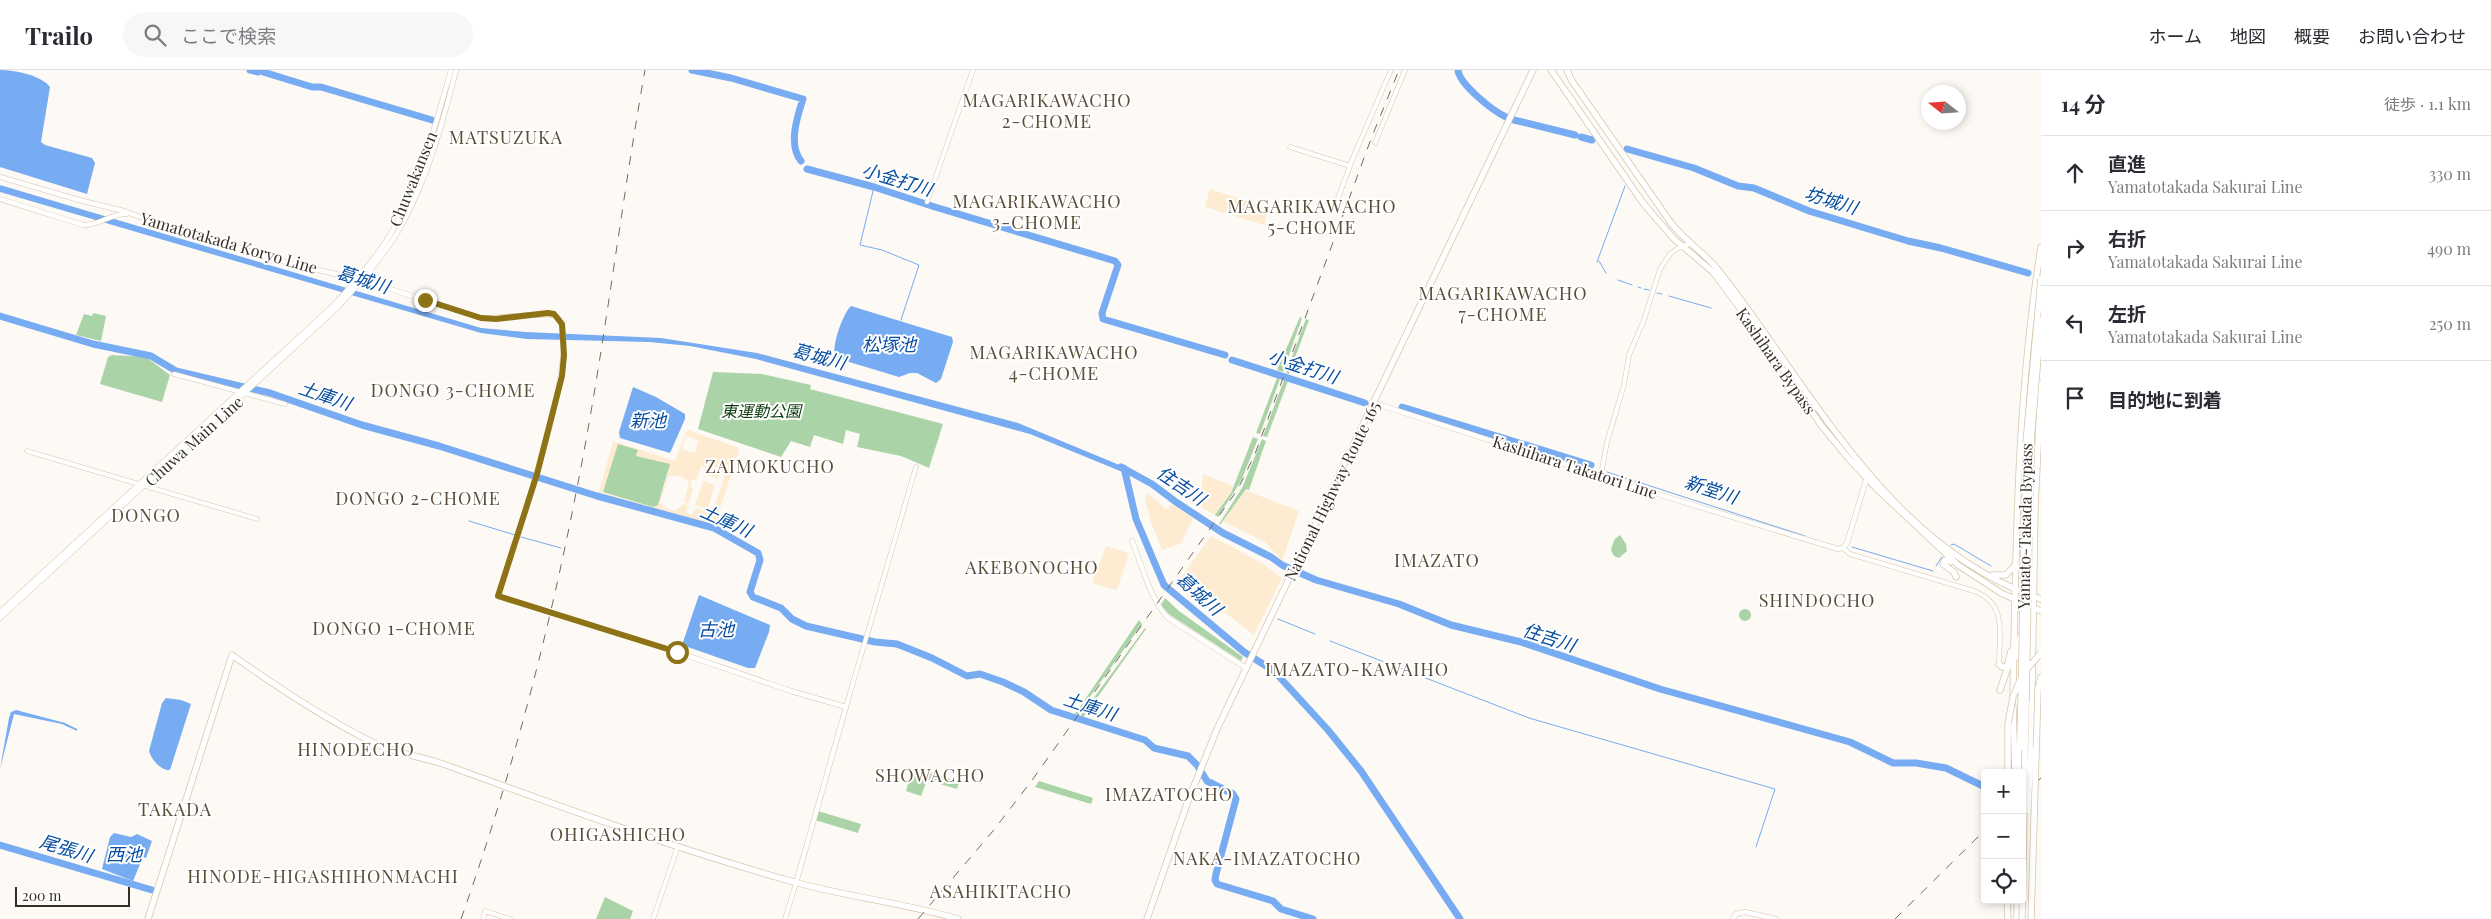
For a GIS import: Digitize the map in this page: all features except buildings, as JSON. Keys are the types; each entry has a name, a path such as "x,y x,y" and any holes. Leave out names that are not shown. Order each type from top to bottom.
{"highway":[{"name":"National Highway Route 165","path":"1147,919 1200,770 1247,665 1533,70"},
{"path":"1527,84 1537,70"},
{"name":"Kashihara Bypass","path":"1550,70 1643,203 1682,246 1713,272 1751,323 1821,425 1867,476 1958,565 1977,579 2016,601 2041,611"},
{"name":"Kashihara Bypass","path":"1567,70 1586,101 1671,223 1690,244 1719,270 1867,476 1951,552 2017,589 2041,599"},
{"path":"1577,108 1586,101"},
{"path":"2016,769 2022,749 2011,665 2017,589 2024,388 2027,347 2041,248"},
{"name":"Yamato-Takada Bypass","path":"2023,702 2026,442 2041,279"},
{"name":"Yamato-Takada Bypass","path":"2020,769 2022,749 2031,442 2041,320"},
{"path":"2000,690 2011,665 2034,597 2041,383"},
{"path":"1956,577 1954,572 1944,565 1943,561 1948,560 1958,565"},
{"path":"1989,574 2006,575 2017,562"},
{"path":"2023,859 2022,749 2031,607"},
{"path":"2008,769 2008,724 2013,697 2025,673 2041,653"},
{"path":"148,919 232,655 269,681 366,739 445,765 579,815 796,883 922,909 958,919"},
{"path":"1999,664 2004,668 2011,665"},
{"path":"2031,919 2038,689 2041,677"},
{"path":"2007,904 2008,919"},
{"path":"2017,919 2018,904"},
{"path":"2022,904 2022,919"}],"main road":[{"name":"Chuwakansen","path":"359,280 390,235 408,200 424,162 451,70"},
{"name":"Chuwakansen","path":"359,280 395,236 413,201 436,140 456,70"},
{"name":"Yamatotakada Koryo Line","path":"0,177 131,214 292,264 359,280 481,318 496,319 548,313 560,319 563,328 562,376 536,476 498,596 846,707"},
{"name":"Yamatotakada Koryo Line","path":"0,199 90,226 123,214 131,214"},
{"name":"Chuwa Main Line","path":"0,612 138,483 244,391 254,386 342,300 359,280"},
{"name":"Chuwa Main Line","path":"0,618 145,485 244,391 247,384 342,300"},
{"name":"Kashihara Takatori Line","path":"1374,403 1838,549 1843,548"},
{"path":"1843,548 1867,476"},
{"path":"1132,541 1155,601 1168,618 1247,665"},
{"path":"796,883 846,707"},
{"path":"1733,919 1736,914 1745,912 1776,919"}],"street":[{"path":"927,202 973,70"},
{"path":"1338,198 1391,70"},
{"path":"1375,143 1405,70"},
{"path":"1290,147 1350,166"},
{"path":"1600,475 1607,442 1622,391 1631,347 1644,320 1663,264 1670,254 1682,246 1690,244"},
{"path":"174,374 244,391 285,404"},
{"path":"27,451 257,519"},
{"path":"846,707 916,467"},
{"path":"1843,548 1850,554 1974,591 1990,599 1999,614 1999,664"},
{"path":"653,919 678,846"},
{"path":"785,919 796,883"},
{"path":"482,919 485,911 510,919"}],"shaded area":[{"path":"1210,189 1269,208 1264,225 1205,207"},
{"path":"687,430 737,447 739,450 714,527 599,492 613,441 675,461","holes":["686,436 698,440 695,453 682,449","636,456 655,462 657,460 669,471 658,505 653,507 603,492","701,466 707,468 704,477 707,475 716,478 717,481 720,472 725,474 710,520 705,518 707,512 696,508 692,515 686,512 688,505 684,504 675,511 663,507 663,504 660,503 669,476 681,476 689,482 684,502 688,504 693,488 690,487 692,480 697,479"]},
{"path":"1203,474 1232,486 1231,493 1215,515 1200,506"},
{"path":"703,481 715,485 708,509 695,505"},
{"path":"1245,490 1299,511 1282,561 1265,542 1223,521"},
{"path":"1148,493 1166,509 1172,504 1193,518 1180,544 1162,550 1145,500"},
{"path":"1211,536 1262,563 1282,578 1254,635 1223,611 1220,614 1190,597 1176,584"},
{"path":"1106,546 1129,553 1117,590 1094,584 1093,581"}],"green space":[{"path":"93,313 106,316 101,341 76,335 84,314 92,316"},
{"path":"1300,317 1302,318 1283,372 1277,370"},
{"path":"1306,319 1309,320 1289,374 1286,373"},
{"path":"112,355 146,357 170,375 162,402 100,384 108,357"},
{"name":"東運動公園","path":"713,372 762,374 811,385 810,389 943,424 929,468 901,456 857,447 860,434 846,430 843,444 814,435 810,447 791,441 781,457 698,429"},
{"path":"1277,378 1280,379 1260,434 1256,433"},
{"path":"1284,380 1288,381 1267,437 1263,436"},
{"path":"1253,437 1258,439 1241,481 1218,517 1215,515 1231,493"},
{"path":"1262,439 1266,441 1249,490 1246,489 1220,525 1242,488"},
{"path":"618,444 638,450 636,456 670,464 658,505 653,507 603,492"},
{"path":"1620,535 1626,544 1627,551 1619,558 1614,556 1611,550 1614,540"},
{"path":"1165,598 1179,611 1243,657 1241,661 1170,615 1161,605"},
{"path":"1743,609 1747,609 1751,615 1747,621 1743,621 1739,617 1739,613"},
{"path":"1139,620 1142,624 1077,715 1075,714"},
{"path":"1145,628 1082,719 1079,718"},
{"path":"913,767 959,782 957,789 927,780 921,796 906,791"},
{"path":"1039,781 1093,798 1091,804 1035,787"},
{"path":"818,811 861,824 858,833 815,820"},
{"path":"605,897 633,911 630,919 596,919"}],"water":[{"path":"0,70 20,72 34,76 50,87 41,142 45,145 92,158 95,163 87,194 0,167"},
{"path":"0,185 481,328 661,338 757,353 1018,423 1129,469 1128,473 1030,434 756,359 690,346 649,342 527,339 481,333 0,192"},
{"name":"松塚池","path":"851,306 952,337 953,342 941,379 936,383 917,373 910,373 899,377 836,358 835,347 838,331 844,316"},
{"name":"新池","path":"633,387 656,397 685,414 685,419 670,453 620,438 619,432"},
{"name":"古池","path":"699,595 770,625 755,668 748,668 682,645"},
{"path":"166,698 181,700 191,704 170,770 163,769 157,764 149,751 162,703"},
{"path":"16,710 65,723 77,729 77,731 62,724 14,714 0,769 9,718 11,712"},
{"name":"西池","path":"114,833 131,837 137,834 152,841 146,858 143,857 133,881 102,869 110,837"}],"waterway":[{"path":"250,70 258,72"},
{"name":"小金打川","path":"692,70 731,78 803,99 796,122 794,139 797,154 801,161"},
{"name":"坊城川","path":"1458,70 1460,76 1470,89 1485,103 1506,117"},
{"path":"263,72 432,120"},
{"name":"坊城川","path":"1514,120 1575,135"},
{"name":"坊城川","path":"1581,137 1592,140"},
{"name":"坊城川","path":"1627,149 1694,168 1738,186 1754,188 1809,211 1908,241 1941,248 2028,273"},
{"name":"小金打川","path":"807,169 874,187 1115,261 1118,265 1102,313 1103,319 1225,355"},
{"path":"1597,262 1625,186"},
{"path":"874,187 860,245 882,250 919,265 901,320"},
{"path":"1599,261 1606,273"},
{"path":"1618,280 1632,285"},
{"path":"1644,289 1649,290"},
{"path":"1657,293 1662,294"},
{"path":"1669,296 1711,308"},
{"name":"土庫川","path":"0,316 93,344 151,356 176,371 270,393 362,425 439,446 597,496 714,528 758,553 760,560 750,592 753,597 781,608 792,619 806,626 875,642 897,644 932,658 967,676 980,674 1003,682 1024,692 1051,710 1145,740 1154,748 1188,756 1197,765 1207,781 1233,794 1236,799 1216,874 1215,880 1217,884 1273,901 1281,909 1313,919"},
{"name":"小金打川","path":"1232,360 1365,403"},
{"name":"新堂川","path":"1402,407 1591,465"},
{"name":"住吉川","path":"1121,467 1152,484 1223,533 1271,557 1282,565 1316,580 1399,604 1451,625 1521,642 1660,689 1850,742 1893,763 1916,763 1946,768 1981,785"},
{"name":"葛城川","path":"1124,468 1136,519 1164,585 1244,652 1274,671 1328,730 1361,771 1460,919"},
{"name":"新堂川","path":"1607,472 1805,536"},
{"path":"469,521 515,535"},
{"path":"521,537 561,548"},
{"name":"新堂川","path":"1951,545 1954,544 1991,566"},
{"name":"新堂川","path":"1852,547 1933,571"},
{"name":"新堂川","path":"1936,566 1942,557"},
{"path":"1278,619 1315,634"},
{"path":"1330,641 1529,718 1775,789 1756,847"},
{"name":"尾張川","path":"0,845 152,890"}],"railway":[{"path":"461,919 512,762 540,655 565,547 595,388 645,70"},
{"path":"918,919 993,831 1033,779 1238,489 1255,454 1371,139 1399,70"},
{"path":"2026,792 2041,778"},
{"path":"1895,919 1981,834"}],"district":[{"name":"MAGARIKAWACHO 2-CHOME","path":"1047,111"},
{"name":"MATSUZUKA","path":"506,138"},
{"name":"MAGARIKAWACHO 3-CHOME","path":"1037,212"},
{"name":"MAGARIKAWACHO 5-CHOME","path":"1312,217"},
{"name":"MAGARIKAWACHO 7-CHOME","path":"1503,304"},
{"name":"MAGARIKAWACHO 4-CHOME","path":"1054,363"},
{"name":"DONGO 3-CHOME","path":"453,391"},
{"name":"ZAIMOKUCHO","path":"770,467"},
{"name":"DONGO 2-CHOME","path":"418,499"},
{"name":"DONGO","path":"146,516"},
{"name":"IMAZATO","path":"1437,561"},
{"name":"AKEBONOCHO","path":"1032,568"},
{"name":"SHINDOCHO","path":"1817,601"},
{"name":"DONGO 1-CHOME","path":"394,629"},
{"name":"IMAZATO-KAWAIHO","path":"1357,670"},
{"name":"HINODECHO","path":"356,750"},
{"name":"SHOWACHO","path":"930,776"},
{"name":"IMAZATOCHO","path":"1169,795"},
{"name":"TAKADA","path":"175,810"},
{"name":"OHIGASHICHO","path":"618,835"},
{"name":"NAKA-IMAZATOCHO","path":"1267,859"},
{"name":"HINODE-HIGASHIHONMACHI","path":"323,877"},
{"name":"ASAHIKITACHO","path":"1001,892"}],"route":[{"path":"425,300 481,318 496,319 542,313 554,314 560,319 562,324 564,355 562,376 548,436 498,596 677,652"}]}
